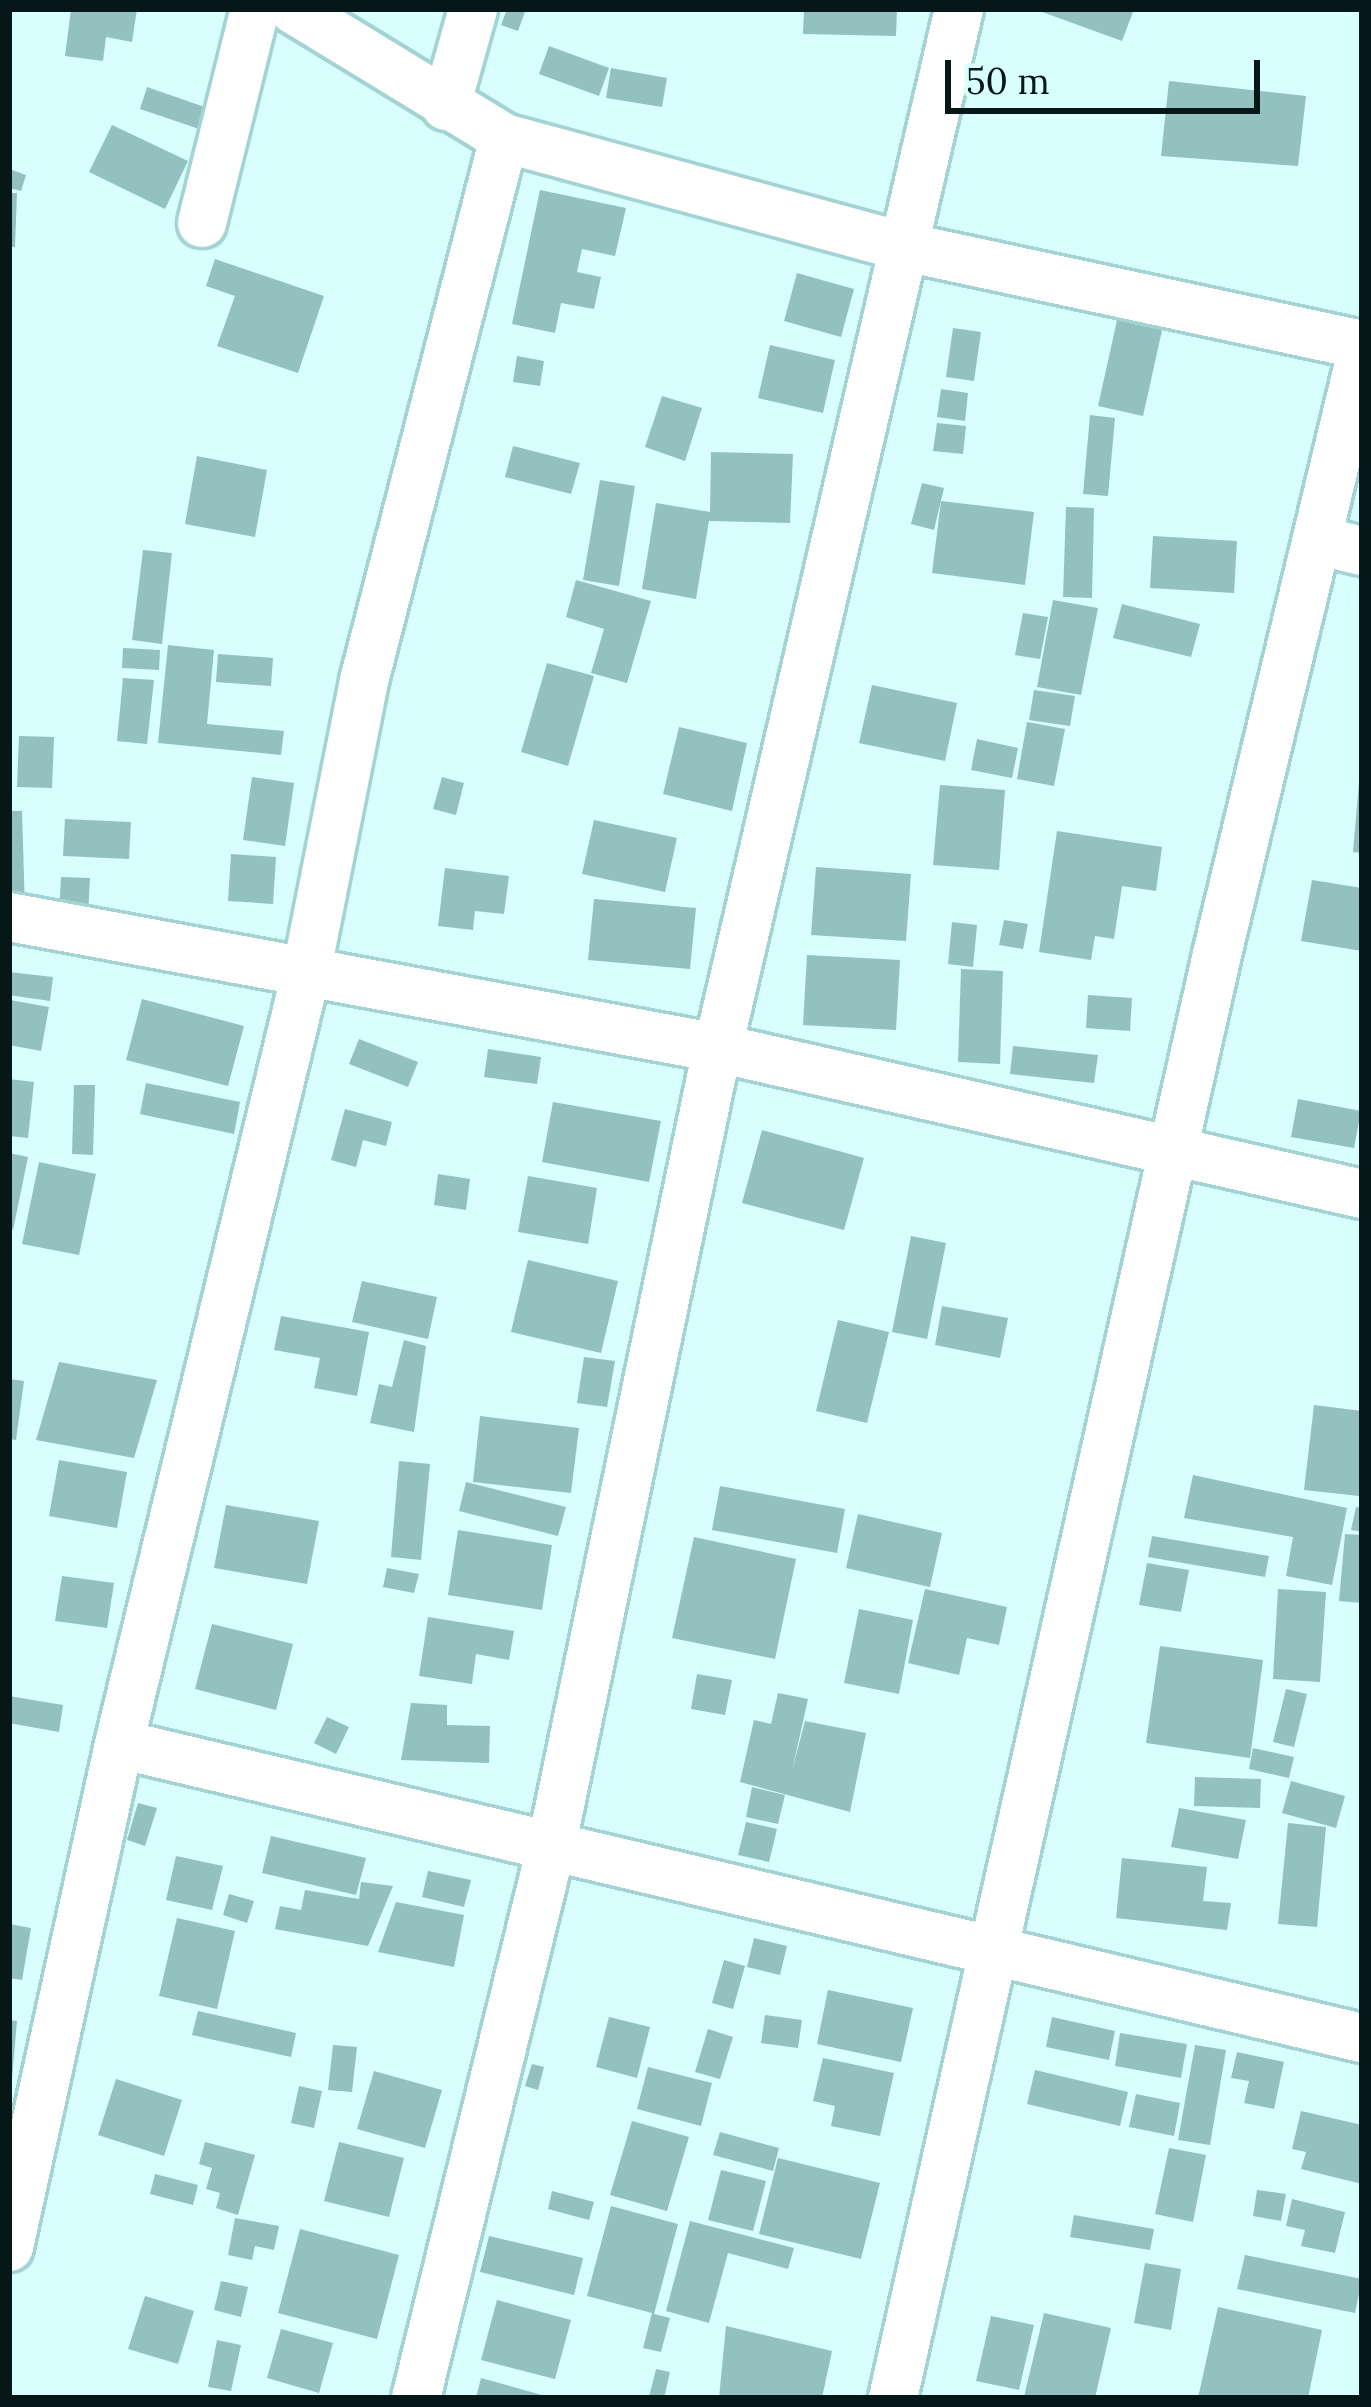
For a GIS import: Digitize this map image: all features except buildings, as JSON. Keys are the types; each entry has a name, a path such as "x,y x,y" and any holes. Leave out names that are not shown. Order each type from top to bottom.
{"street":[{"path":"202,223 255,9"},
{"path":"293,9 504,138 905,247 1362,348 1339,545 1175,1149 893,2398"},
{"path":"446,106 473,9"},
{"path":"416,2398 550,1848 718,1048 958,9"},
{"path":"9,2247 119,1744 308,969 364,681 504,138"},
{"path":"9,917 718,1048 1362,1194"},
{"path":"119,1744 1362,2038"}]}
